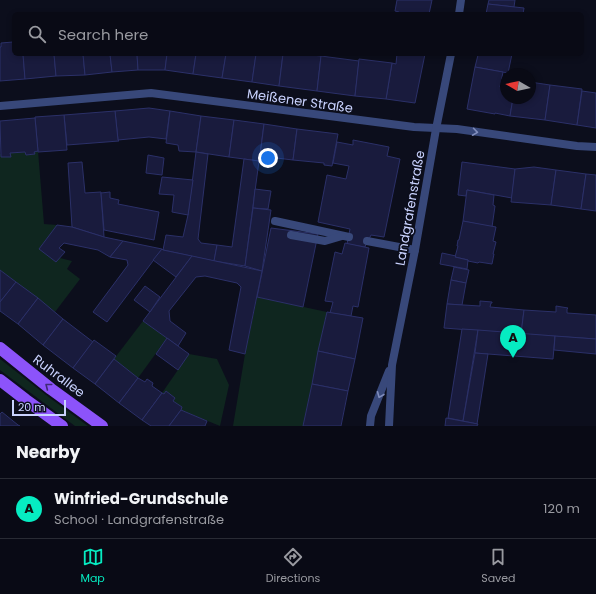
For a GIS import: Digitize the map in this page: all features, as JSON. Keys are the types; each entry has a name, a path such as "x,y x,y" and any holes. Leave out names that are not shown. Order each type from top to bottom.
{"main road":[{"name":"Ruhrallee","path":"0,348 51,389 102,426"},
{"path":"0,380 62,426"}],"street":[{"path":"459,12 461,0"},
{"name":"Landgrafenstraße","path":"389,426 392,365 451,56"},
{"name":"Meißener Straße","path":"0,106 151,93 350,120 457,130 577,146 596,147"},
{"path":"275,221 346,236 325,241 291,236"},
{"path":"367,241 415,250"},
{"name":"Landgrafenstraße","path":"370,426 371,416 392,365"}],"green space":[{"path":"38,151 44,224 57,225 39,249 60,258 72,261 67,269 80,279 55,312 0,270 0,154 2,157 10,157 10,153 25,152 26,155 34,154 34,152"},
{"path":"257,297 327,312 303,426 233,426 245,354"},
{"path":"143,321 167,338 138,378 114,359"},
{"path":"189,354 217,359 229,385 220,426 181,410 182,407 173,401 166,391 164,394 162,393"},
{"path":"0,359 88,426 75,426 0,370"}],"building":[{"path":"397,0 432,0 429,12 395,11"},
{"path":"489,0 515,0 514,7 488,4"},
{"path":"488,4 524,8 523,12 486,12"},
{"path":"12,42 12,56 23,56 25,79 0,81 1,43"},
{"path":"23,56 54,56 56,76 25,79"},
{"path":"54,56 83,56 85,75 56,76"},
{"path":"83,56 110,56 112,72 85,75"},
{"path":"110,56 137,56 138,70 112,72"},
{"path":"137,56 167,56 165,70 138,70"},
{"path":"167,56 196,56 193,74 165,70"},
{"path":"196,56 226,56 222,78 193,74"},
{"path":"226,56 256,56 252,82 222,78"},
{"path":"256,56 283,56 279,86 252,82"},
{"path":"283,56 321,56 317,91 279,86"},
{"path":"321,56 359,61 355,96 317,91"},
{"path":"397,56 425,56 415,103 386,99 392,63 396,64"},
{"path":"478,56 512,56 509,68 500,68 500,72 475,67"},
{"path":"359,59 392,63 386,99 355,96"},
{"path":"475,67 500,71 500,104 512,104 510,116 467,109"},
{"path":"536,83 550,85 545,120 510,116 512,104 536,104"},
{"path":"550,85 582,89 577,125 545,120"},
{"path":"582,91 596,93 596,128 577,125"},
{"path":"149,108 170,111 166,139 149,137 118,140 115,111"},
{"path":"115,111 119,141 67,145 64,115"},
{"path":"170,111 201,116 196,152 179,151 178,145 166,143"},
{"path":"64,115 67,150 38,152 35,117"},
{"path":"201,116 234,120 229,157 196,152"},
{"path":"35,118 38,151 34,152 35,154 26,155 25,152 10,153 11,157 1,157 0,121"},
{"path":"234,120 264,124 259,161 229,157"},
{"path":"264,124 297,129 293,160 260,156"},
{"path":"297,129 338,134 332,166 324,165 324,163 293,160"},
{"path":"353,140 389,147 387,156 400,159 384,237 371,235 365,247 347,244 350,229 318,222 327,175 346,179 349,166 333,163 337,142 353,145"},
{"path":"196,152 208,154 198,239 201,243 217,245 214,261 163,250 166,235 183,237 188,215"},
{"path":"148,155 164,158 162,175 146,173"},
{"path":"244,159 259,161 245,266 214,261 217,245 232,247"},
{"path":"82,162 85,193 101,192 104,237 72,227 68,163"},
{"path":"462,162 515,169 512,198 467,190 466,196 458,195"},
{"path":"534,167 556,170 551,205 511,202 515,169"},
{"path":"556,170 586,174 581,209 551,205"},
{"path":"586,174 596,175 596,211 581,209"},
{"path":"162,177 193,180 188,215 172,212 174,195 159,194"},
{"path":"255,189 271,191 268,209 253,208"},
{"path":"467,190 494,195 493,205 495,206 492,227 463,221"},
{"path":"110,192 110,198 119,200 118,204 159,212 154,240 104,230 101,193"},
{"path":"253,208 271,210 262,271 245,266"},
{"path":"463,221 496,227 493,241 496,242 492,264 478,263 455,257"},
{"path":"57,225 72,227 123,241 110,257 98,250 64,243 59,248 65,252 56,262 39,249"},
{"path":"271,228 318,234 303,307 257,297"},
{"path":"123,241 162,249 107,322 93,312 128,265 127,260 110,257"},
{"path":"345,243 369,248 358,307 353,306 351,316 330,313 333,302 325,301 335,252 342,254"},
{"path":"162,249 192,256 176,277 153,260"},
{"path":"442,253 468,260 467,269 440,264"},
{"path":"192,256 262,271 245,354 229,350 241,287 237,283 205,276 196,277 169,311 170,321 186,333 178,346 143,321"},
{"path":"454,267 469,270 466,283 451,280"},
{"path":"0,270 16,282 0,302"},
{"path":"451,280 466,283 462,305 447,304"},
{"path":"16,282 38,298 18,324 0,311 0,302"},
{"path":"145,286 160,297 150,312 134,300"},
{"path":"38,298 63,319 43,345 18,324"},
{"path":"480,301 492,302 490,307 524,310 521,334 444,328 447,304 480,306"},
{"path":"556,306 568,308 567,313 596,315 596,339 521,334 524,310 556,312"},
{"path":"327,312 363,318 355,359 318,351"},
{"path":"63,319 93,342 73,368 43,345"},
{"path":"462,329 478,330 463,421 448,418"},
{"path":"478,330 555,336 553,359 475,353"},
{"path":"555,336 596,339 596,354 554,350"},
{"path":"167,338 189,354 178,370 156,354"},
{"path":"94,340 116,356 95,384 73,368"},
{"path":"318,351 355,359 348,391 312,384"},
{"path":"475,353 488,354 477,424 463,421"},
{"path":"114,359 138,378 119,403 95,384"},
{"path":"138,378 145,382 147,379 153,383 152,386 162,393 142,420 119,403"},
{"path":"312,384 348,391 341,426 303,426"},
{"path":"166,391 175,398 173,401 182,407 181,410 169,426 151,426 142,420 162,393 164,394"},
{"path":"181,410 207,421 205,426 169,426"},
{"path":"2,412 20,426 0,426 0,414"},
{"path":"446,418 478,424 477,426 445,426"}],"place":[{"name":"Winfried-Grundschule","path":"513,358"}]}
